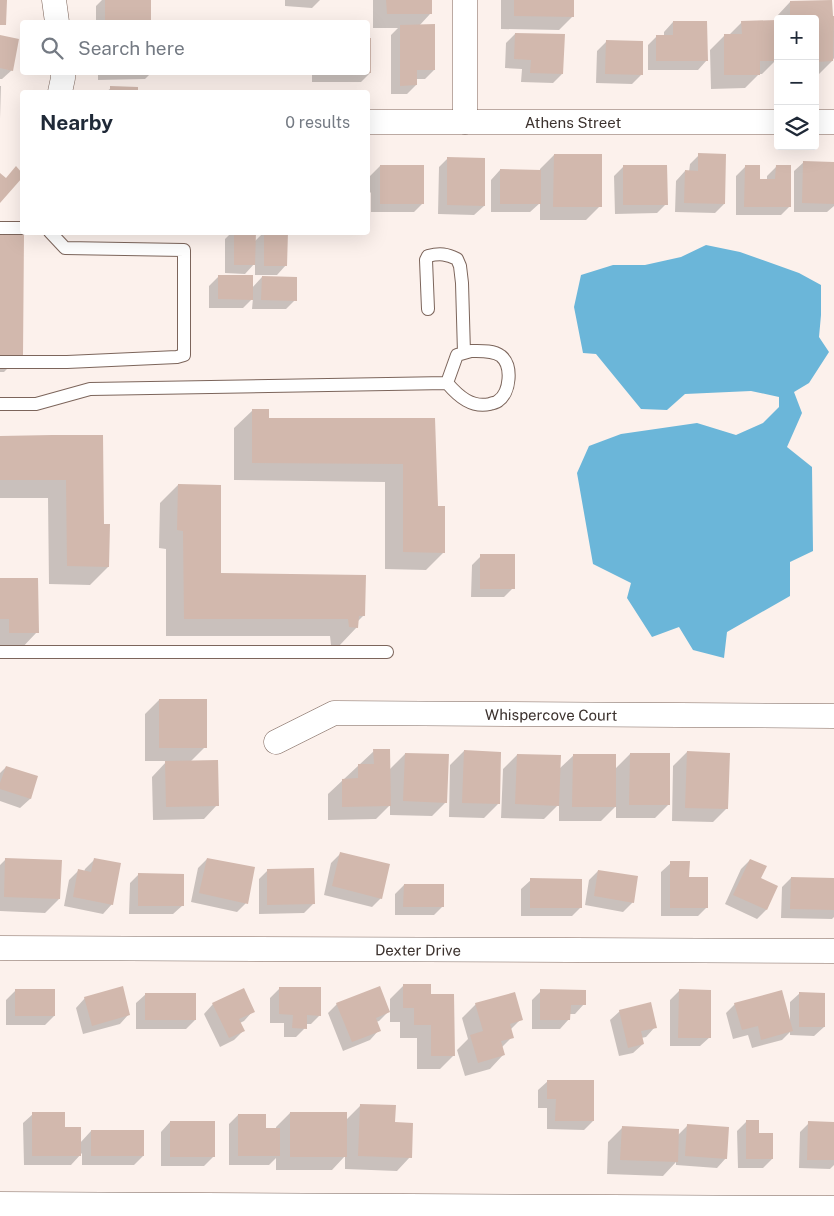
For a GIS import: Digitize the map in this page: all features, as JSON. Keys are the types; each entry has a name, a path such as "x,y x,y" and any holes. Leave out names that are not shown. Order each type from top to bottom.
{"street":[{"path":"54,0 57,20"},
{"path":"465,0 465,122"},
{"path":"61,90 64,75"},
{"name":"Athens Street","path":"370,122 774,122"},
{"path":"819,122 834,122"},
{"name":"Whispercove Court","path":"276,742 334,713 834,716"},
{"name":"Dexter Drive","path":"0,948 834,951"},
{"path":"0,1204 834,1208"}],"lane":[{"path":"0,228 20,228"},
{"path":"0,362 67,362 177,358 184,355 184,250 65,248 53,235"},
{"path":"428,309 426,260 428,256 448,254 458,259 460,266 464,353"},
{"path":"0,404 36,404 90,389 448,384 466,401 483,405 497,402 504,394 509,378 508,366 501,356 488,351 471,351 457,355 448,384"},
{"path":"0,652 387,652"}],"water":[{"path":"706,245 740,252 799,273 821,285 819,337 829,352 809,383 794,392 802,413 787,447 812,467 813,551 790,562 790,596 727,632 724,658 693,650 679,627 652,637 627,598 631,583 593,564 577,473 589,446 621,434 697,423 736,435 763,423 779,407 779,397 751,391 685,394 667,410 641,409 596,354 583,353 574,307 581,275 613,265 645,265 681,257"}],"building":[{"path":"0,0 7,0 6,25 0,25"},
{"path":"105,0 151,0 151,20 105,20"},
{"path":"386,0 432,0 432,14 387,14"},
{"path":"514,0 574,0 574,17 514,16"},
{"path":"832,0 834,16 833,61 819,62 819,15 790,15 790,1"},
{"path":"774,20 774,61 760,61 760,75 724,75 724,34 742,34 741,21"},
{"path":"673,21 707,21 708,61 656,61 656,35 673,35"},
{"path":"435,24 435,70 417,70 417,85 400,86 400,25"},
{"path":"515,33 565,34 563,74 530,73 531,60 514,59"},
{"path":"0,35 19,39 13,71 0,68"},
{"path":"370,38 371,38 370,73"},
{"path":"606,40 643,41 643,75 605,74"},
{"path":"110,86 138,87 138,90 110,90"},
{"path":"698,153 726,154 725,204 684,203 685,170 698,171"},
{"path":"554,154 602,154 602,207 553,207"},
{"path":"447,157 485,158 485,206 447,205"},
{"path":"803,161 834,162 834,204 802,203"},
{"path":"380,165 424,165 424,204 380,204"},
{"path":"623,165 667,165 668,205 623,205"},
{"path":"745,165 760,165 760,179 775,179 776,165 791,165 791,207 744,207"},
{"path":"16,166 20,171 20,180 0,203 0,173 6,178"},
{"path":"500,169 541,170 541,204 500,204"},
{"path":"0,235 24,235 23,355 0,355"},
{"path":"234,235 256,235 255,265 234,265"},
{"path":"264,235 288,235 287,266 264,266"},
{"path":"218,275 253,275 253,300 218,299"},
{"path":"262,276 297,277 297,301 261,300"},
{"path":"252,409 269,409 269,418 435,418 438,506 445,506 445,553 403,552 403,464 252,463"},
{"path":"103,435 104,524 110,524 109,567 67,566 66,480 0,480 0,436"},
{"path":"178,484 221,485 221,573 366,575 365,616 359,616 358,628 349,627 348,619 184,619 183,531 177,530"},
{"path":"480,554 515,554 515,589 480,589"},
{"path":"0,578 38,578 39,633 9,633 9,619 0,619"},
{"path":"159,699 207,699 207,748 159,748"},
{"path":"373,749 390,749 391,806 342,807 342,779 358,778 358,764 374,764"},
{"path":"464,750 501,752 500,804 462,803"},
{"path":"687,751 730,753 728,809 685,808"},
{"path":"405,753 449,754 447,803 403,801"},
{"path":"630,753 670,753 670,805 629,805"},
{"path":"517,754 561,755 559,806 515,804"},
{"path":"573,754 616,754 616,807 572,807"},
{"path":"218,760 219,806 166,807 165,761"},
{"path":"6,766 38,776 31,799 0,789 0,783"},
{"path":"340,852 390,864 382,899 332,886"},
{"path":"5,858 62,860 60,899 4,897"},
{"path":"94,858 121,863 113,905 73,897 78,869 91,872"},
{"path":"207,858 255,867 248,904 199,893"},
{"path":"750,859 767,866 761,878 778,886 767,910 733,895"},
{"path":"670,861 690,861 689,877 708,877 708,908 670,908"},
{"path":"314,868 315,904 267,905 267,869"},
{"path":"598,870 638,876 634,903 594,896"},
{"path":"138,873 184,874 184,906 138,906"},
{"path":"791,877 834,878 834,910 790,909"},
{"path":"530,878 582,879 582,908 530,908"},
{"path":"404,884 444,884 444,907 403,907"},
{"path":"403,984 431,984 431,994 454,994 455,1056 431,1056 431,1025 414,1025 414,1008 403,1008"},
{"path":"123,986 130,1015 92,1026 84,997"},
{"path":"380,986 390,1012 376,1018 381,1031 352,1042 336,1003"},
{"path":"279,987 321,987 321,1016 307,1015 307,1029 292,1028 293,1015 279,1014"},
{"path":"244,988 255,1012 239,1019 245,1031 229,1038 212,1003"},
{"path":"15,989 55,989 55,1016 15,1016"},
{"path":"540,989 586,990 586,1005 571,1005 570,1020 540,1020"},
{"path":"679,989 711,990 711,1038 678,1038"},
{"path":"782,990 793,1031 761,1040 758,1026 742,1030 734,1003"},
{"path":"515,992 523,1020 510,1024 514,1038 501,1041 505,1055 478,1063 470,1035 483,1031 475,1003"},
{"path":"799,992 825,993 825,1027 799,1027"},
{"path":"145,993 196,993 196,1020 145,1020"},
{"path":"651,1002 657,1028 641,1031 644,1044 628,1048 619,1010"},
{"path":"547,1080 594,1080 594,1121 555,1121 556,1099 547,1099"},
{"path":"360,1104 396,1105 395,1122 413,1123 412,1158 358,1156"},
{"path":"32,1112 65,1112 65,1127 81,1127 81,1156 32,1156"},
{"path":"290,1112 347,1112 347,1157 290,1157"},
{"path":"238,1114 266,1114 266,1128 280,1128 280,1156 238,1156"},
{"path":"746,1120 759,1120 759,1133 773,1133 773,1159 746,1159"},
{"path":"170,1121 215,1121 215,1157 170,1157"},
{"path":"808,1121 834,1122 834,1160 807,1160"},
{"path":"687,1124 729,1127 727,1159 685,1156"},
{"path":"622,1126 679,1129 678,1162 620,1160"},
{"path":"91,1130 144,1130 144,1156 91,1156"}]}
